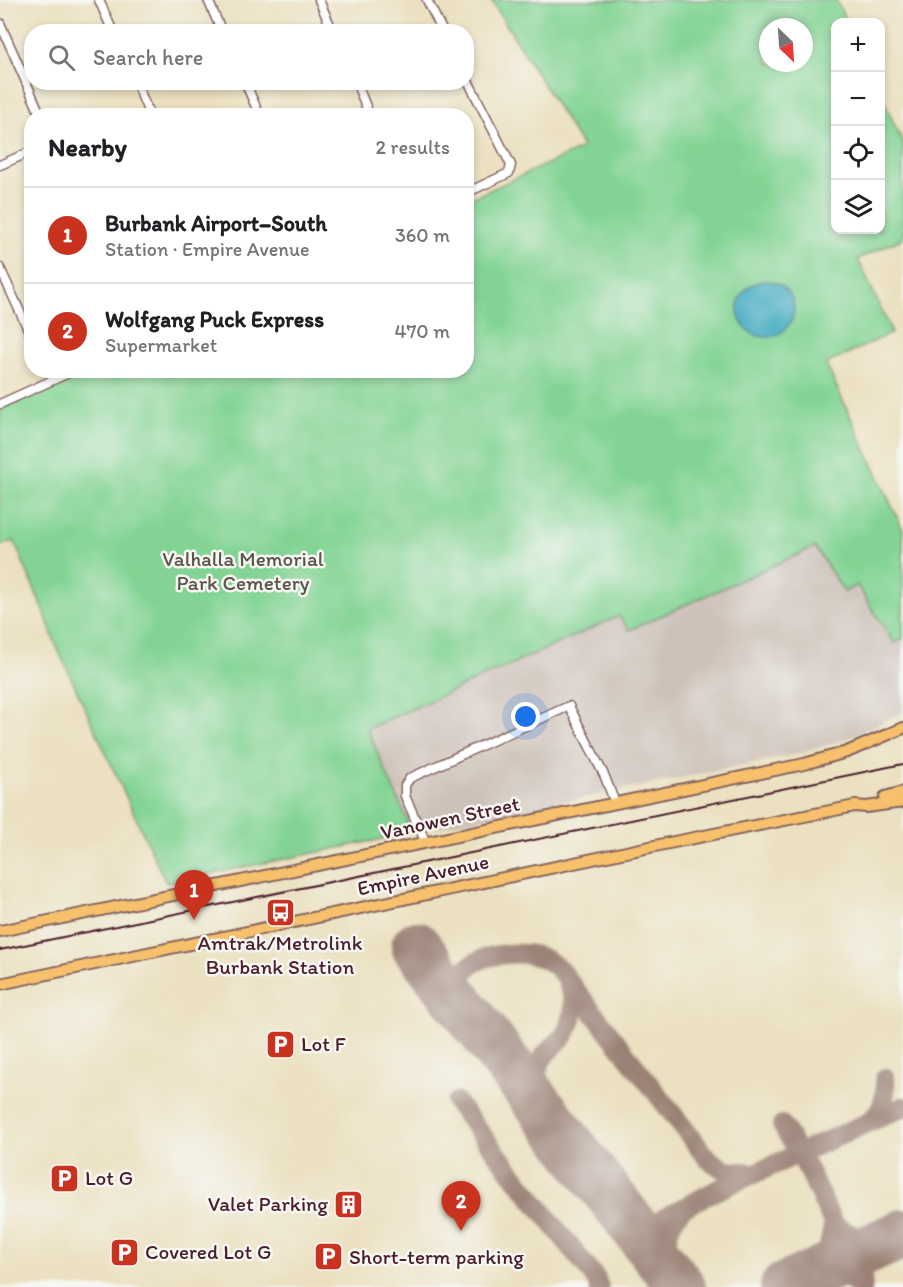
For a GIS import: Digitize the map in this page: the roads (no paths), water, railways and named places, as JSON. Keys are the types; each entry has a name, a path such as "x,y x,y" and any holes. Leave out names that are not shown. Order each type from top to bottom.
{"main road":[{"name":"Vanowen Street","path":"0,931 826,759 903,728"},
{"name":"Empire Avenue","path":"855,806 863,801 903,794"},
{"name":"Empire Avenue","path":"0,984 658,845 855,806 866,807 903,802"}],"street":[{"path":"99,0 110,24"},
{"path":"208,0 218,24"},
{"path":"319,0 330,24"},
{"path":"427,0 439,24"},
{"path":"0,23 24,77"},
{"path":"30,90 37,108"},
{"path":"139,90 147,108"},
{"path":"249,90 256,108"},
{"path":"359,90 367,108"},
{"path":"473,90 512,170 474,189"},
{"path":"0,165 24,154"},
{"path":"0,268 24,320"},
{"path":"0,404 58,378"},
{"path":"426,843 405,796 405,785 410,778 569,706 605,777 615,803"}],"water":[{"path":"766,281 777,283 786,289 792,298 794,309 792,320 786,329 777,335 766,337 755,335 746,329 740,320 738,309 740,298 746,289 755,283"}],"railway":[{"path":"0,950 903,764"}],"place":[{"name":"Amtrak/Metrolink Burbank Station","path":"280,912"},
{"name":"Burbank Airport–South","path":"194,920"},
{"name":"Lot F","path":"280,1044"},
{"name":"Lot G","path":"64,1178"},
{"name":"Valet Parking","path":"349,1204"},
{"name":"Wolfgang Puck Express","path":"461,1231"},
{"name":"Covered Lot G","path":"124,1252"},
{"name":"Short-term parking","path":"328,1257"}],"park label":[{"name":"Valhalla Memorial Park Cemetery","path":"243,571"}]}
